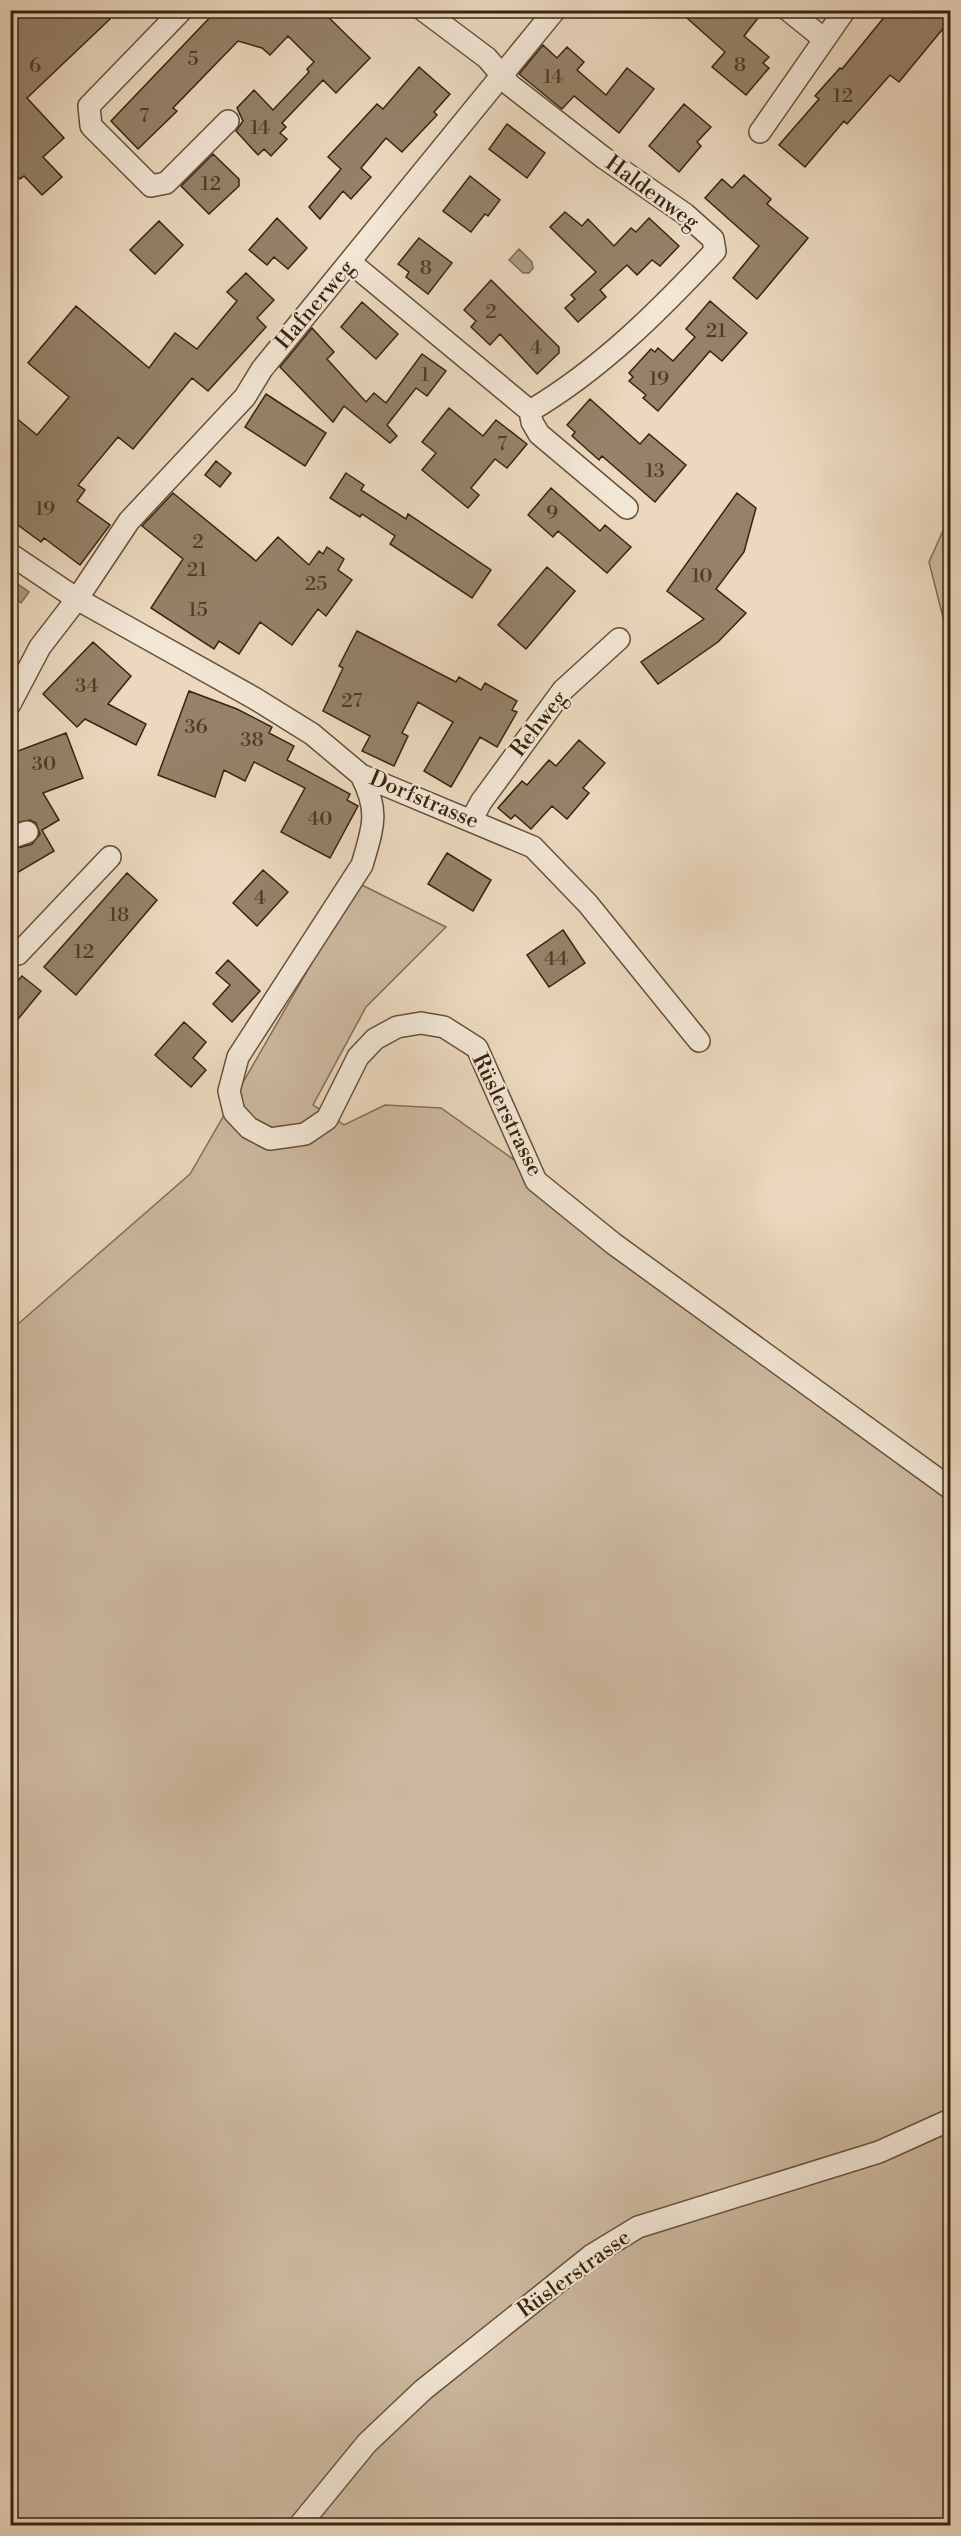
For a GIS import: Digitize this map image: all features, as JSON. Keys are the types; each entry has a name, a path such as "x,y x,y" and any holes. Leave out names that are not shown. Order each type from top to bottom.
{"street":[{"path":"182,10 90,106 91,126 151,186 166,183 228,121"},
{"path":"423,10 487,58 503,75"},
{"name":"Hafnerweg","path":"10,704 40,647 77,599 129,521 245,397 261,369 555,10"},
{"path":"788,10 824,39"},
{"path":"760,132 845,10"},
{"name":"Haldenweg","path":"503,75 510,85 604,158 685,214 713,239 715,251 662,308 569,388 530,411"},
{"path":"350,262 530,411 531,422 539,434 627,508"},
{"name":"Dorfstrasse","path":"10,554 77,599 264,704 312,734 362,775 472,819 533,847 588,904 699,1041"},
{"name":"Rehweg","path":"472,819 494,784 563,690 619,639"},
{"name":"Rüslerstrasse","path":"362,775 373,799 373,830 362,865 238,1057 229,1091 234,1112 249,1128 270,1139 305,1134 327,1119 358,1057 375,1039 397,1028 421,1023 444,1027 477,1048 536,1180 614,1244 951,1488"},
{"path":"10,954 18,954 110,857"},
{"name":"Rüslerstrasse","path":"299,2526 368,2443 423,2390 592,2255 638,2227 879,2152 951,2120"}],"shaded area":[{"path":"519,249 532,262 533,268 529,273 523,273 509,260"},
{"path":"950,515 950,645 929,562"},
{"path":"11,579 29,592 21,603 11,595"},
{"path":"358,883 446,927 366,1007 313,1105 344,1125 385,1105 441,1108 623,1237 925,1468 950,1495 950,2525 11,2525 10,1331 190,1174"}],"building":[{"path":"10,10 101,10 110,19 27,98 64,138 43,157 62,177 42,195 24,176 20,179 10,168"},
{"path":"217,10 321,10 370,58 336,93 323,80 282,123 286,127 280,133 287,139 271,156 264,149 258,155 236,131 243,121 237,108 254,90 273,110 309,72 307,69 314,62 288,36 270,55 262,48 238,41 173,108 177,111 138,149 111,121"},
{"path":"678,10 749,10 758,18 744,36 769,57 763,63 769,68 746,95 712,67 725,52"},
{"path":"890,10 951,10 951,19 899,82 890,75 847,124 844,121 805,167 779,145 819,99 815,96 840,68 842,69"},
{"path":"543,45 557,58 567,47 584,62 577,70 606,95 627,68 654,89 619,133 574,96 562,109 519,74"},
{"path":"419,67 450,94 434,112 437,115 402,152 386,138 361,168 371,177 351,199 343,191 320,219 309,207 341,169 328,157 377,104 383,109"},
{"path":"684,104 711,127 697,142 701,146 679,172 649,146"},
{"path":"507,124 545,153 527,178 489,149"},
{"path":"213,154 239,179 239,186 209,214 181,186"},
{"path":"744,175 771,199 767,204 808,238 757,299 733,278 759,246 705,198 722,179 732,188"},
{"path":"470,176 500,200 488,216 485,214 471,232 443,211"},
{"path":"565,212 582,226 588,219 614,246 631,228 636,232 649,218 679,246 660,266 652,260 637,275 627,265 600,290 606,297 578,322 565,308 575,299 571,295 596,272 550,227"},
{"path":"277,218 307,248 288,269 274,257 267,265 249,250"},
{"path":"159,221 183,245 155,274 130,250"},
{"path":"419,238 452,263 428,294 406,277 409,272 398,264"},
{"path":"246,273 274,300 257,318 266,327 208,391 192,378 133,449 118,437 78,485 85,490 77,501 110,525 80,565 44,538 41,542 10,519 10,413 37,435 69,397 28,363 76,306 149,368 175,333 197,349 237,301 227,292"},
{"path":"491,280 559,347 559,353 537,374 500,334 490,345 471,327 476,321 464,310"},
{"path":"710,301 747,333 722,361 710,351 658,411 643,398 646,395 629,381 633,377 629,373 651,349 655,352 658,348 673,361 695,337 686,329"},
{"path":"362,302 398,334 376,359 341,327"},
{"path":"312,328 334,352 327,359 366,402 374,393 386,403 422,354 446,371 427,396 416,388 387,425 397,436 390,443 344,406 333,422 280,367"},
{"path":"266,394 326,433 305,466 245,427"},
{"path":"590,399 640,444 649,434 686,465 655,502 602,456 599,460 572,436 575,432 567,425"},
{"path":"449,408 483,436 496,420 527,444 507,468 495,459 471,488 479,495 468,508 422,470 436,453 422,442"},
{"path":"216,461 231,473 220,487 205,475"},
{"path":"346,473 364,485 361,490 406,519 408,514 491,570 472,598 390,544 395,536 362,514 360,517 330,498"},
{"path":"551,488 600,531 605,525 631,547 607,573 558,531 553,537 528,515"},
{"path":"173,493 256,561 278,537 309,565 319,551 323,554 327,547 344,559 338,570 352,580 326,616 318,609 292,645 260,622 239,654 219,641 214,649 151,608 183,559 142,526"},
{"path":"737,493 756,508 744,552 716,589 746,613 718,642 658,684 641,662 704,619 667,591"},
{"path":"547,567 575,591 526,649 498,625"},
{"path":"357,631 456,682 459,677 481,690 485,683 517,701 512,710 517,712 497,747 480,737 451,787 424,771 453,722 418,702 402,733 408,736 394,766 362,751 370,736 323,711 343,668 339,666"},
{"path":"93,642 131,676 108,704 146,724 136,745 85,719 77,727 43,694"},
{"path":"189,691 237,709 272,727 269,733 294,746 287,760 350,794 347,800 358,806 330,858 281,832 305,788 254,762 245,781 224,770 215,797 158,775"},
{"path":"66,733 83,778 43,793 59,820 42,830 54,851 10,877 10,850 32,844 40,834 36,823 30,820 10,824 10,754"},
{"path":"579,740 605,763 583,788 589,793 567,819 552,806 531,829 515,815 511,819 498,808 522,781 527,785 549,760 556,766"},
{"path":"447,853 491,880 473,911 428,884"},
{"path":"263,870 288,892 257,926 233,903"},
{"path":"127,873 157,900 76,995 44,967"},
{"path":"563,930 585,963 549,987 527,955"},
{"path":"228,960 260,991 232,1022 213,1004 230,985 216,973"},
{"path":"22,976 41,991 10,1029 10,990"},
{"path":"184,1022 206,1042 193,1058 206,1070 191,1087 155,1055"}]}
